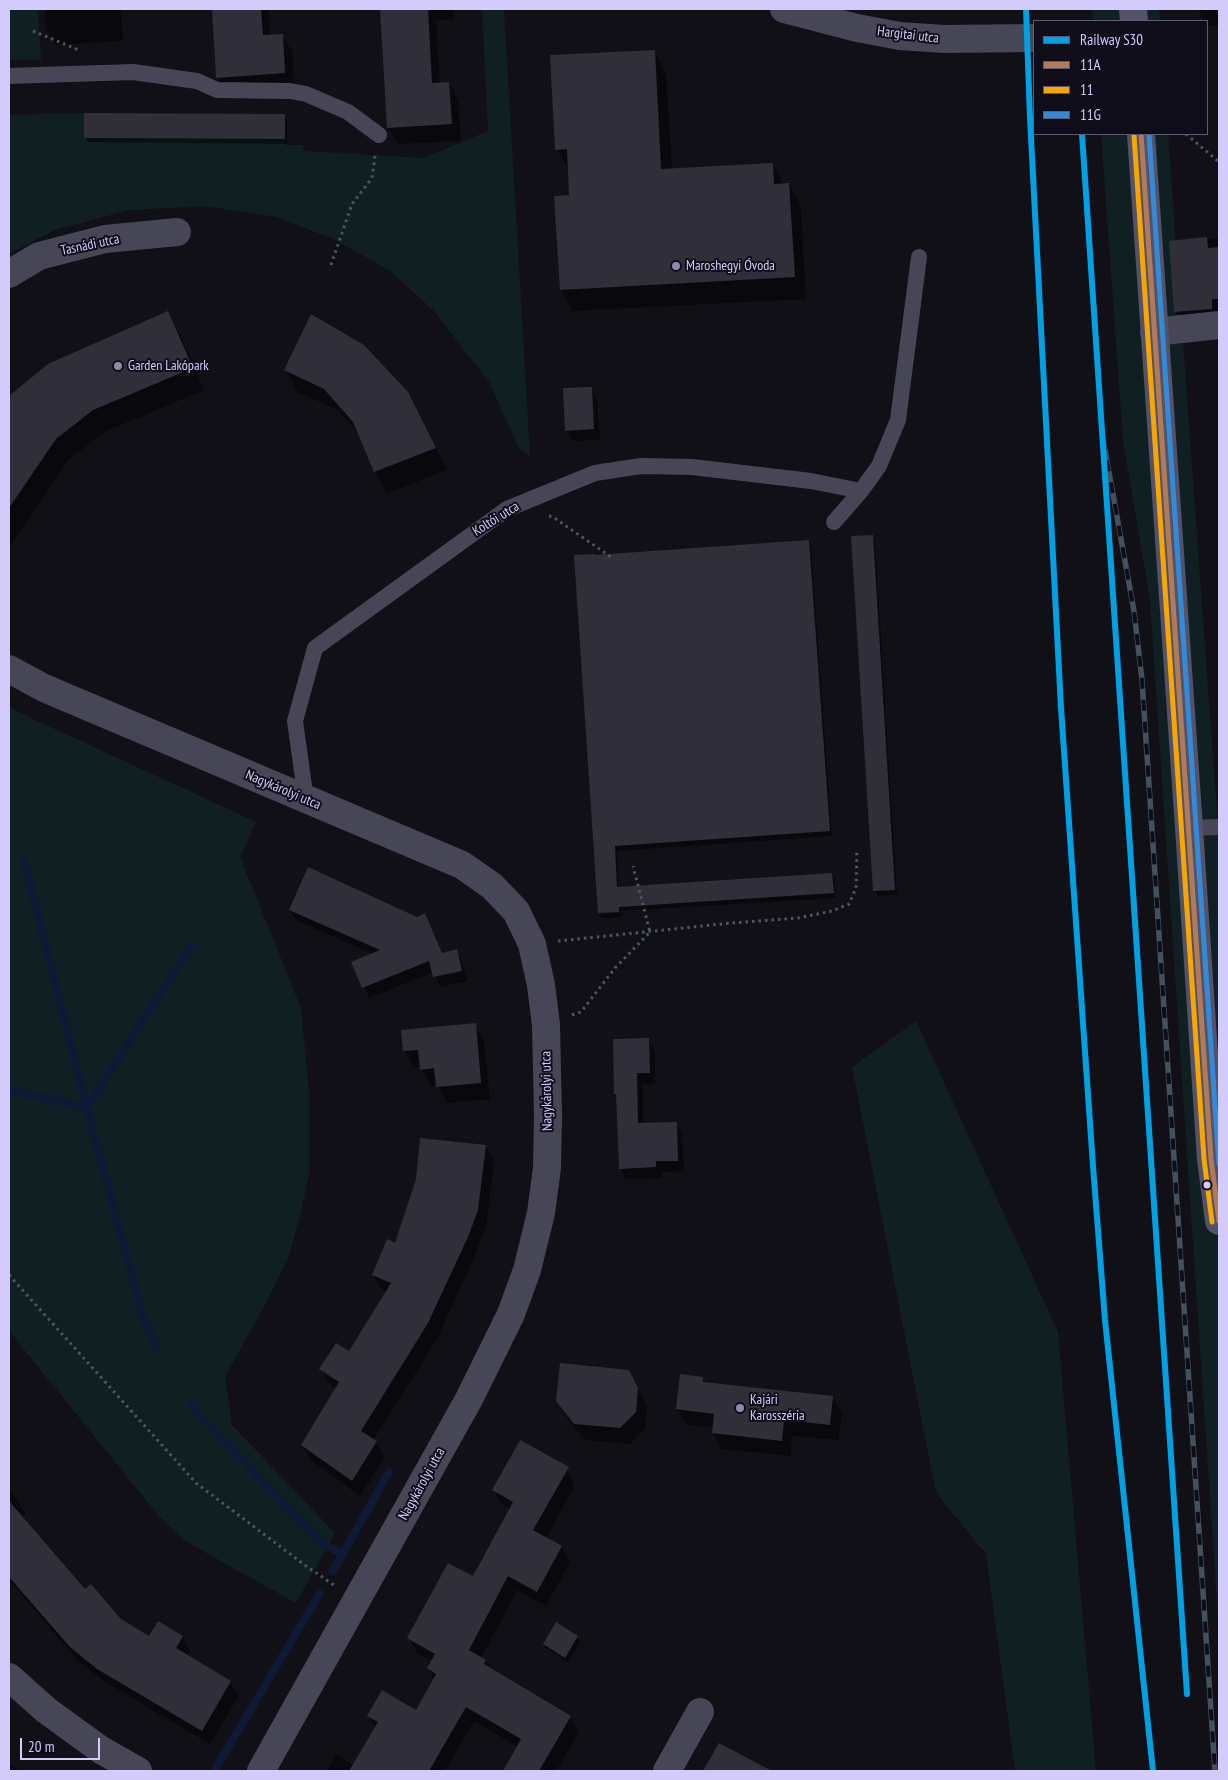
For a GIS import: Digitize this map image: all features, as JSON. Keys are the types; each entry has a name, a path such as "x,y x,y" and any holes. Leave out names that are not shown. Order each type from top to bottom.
{"street":[{"name":"Hargitai utca","path":"784,9 858,18 900,36 944,39 1033,38"},
{"path":"1141,135 1211,1159 1219,1215"},
{"name":"Tasnádi utca","path":"9,274 39,256 105,239 177,232"},
{"path":"1154,332 1219,325"},
{"name":"Nagykárolyi utca","path":"9,669 44,688 462,865 492,886 516,912 532,944 541,985 546,1026 547,1168 541,1213 527,1270 511,1314 469,1399 261,1771"},
{"path":"9,1677 46,1710 101,1750 138,1771"},
{"path":"667,1771 700,1712"}],"lane":[{"path":"9,76 133,72 197,81 217,90 290,91 306,94 348,112 379,135"},
{"path":"834,522 879,466 898,420 919,257"},
{"name":"Koltói utca","path":"306,800 294,721 315,648 507,509 595,473 641,466 692,467 811,481 860,491"},
{"path":"1189,828 1219,827"}],"path":[{"path":"331,265 352,204 372,178 379,135"},
{"path":"1187,135 1219,162"},
{"path":"507,509 553,517 611,557"},
{"path":"532,944 731,923 798,918 832,912 849,904 856,888 857,850"},
{"path":"633,866 650,932"},
{"path":"546,1026 581,1012 615,968 650,932"},
{"path":"9,1275 196,1483 306,1566 357,1600"}],"shaded area":[{"path":"9,9 38,9 41,60 9,60"},
{"path":"482,9 504,9 530,456 519,448 489,382 435,312 389,270 333,239 277,217 204,206 129,210 55,230 9,254 9,115 84,113 84,138 285,139 285,145 303,145 304,151 424,158 488,131"},
{"path":"1092,9 1159,9 1160,20 1093,20"},
{"path":"1101,135 1168,135 1219,840 1219,1632 1150,601 1123,441"},
{"path":"9,706 18,712 256,822 240,857 301,1008 309,1092 309,1174 289,1256 267,1301 225,1377 232,1425 335,1533 296,1603 185,1541 158,1515 9,1331"},
{"path":"916,1021 1058,1332 1096,1771 1015,1771 986,1554 936,1493 852,1067"}],"building":[{"path":"212,9 261,9 263,35 283,34 285,73 216,78"},
{"path":"380,9 428,9 432,83 449,82 452,124 387,128"},
{"path":"655,50 661,169 773,163 774,184 789,183 795,277 560,290 554,196 569,195 567,149 555,150 550,55"},
{"path":"84,113 285,114 285,139 84,138"},
{"path":"1207,237 1208,248 1219,247 1219,299 1212,299 1212,309 1174,312 1169,241"},
{"name":"Garden Lakópark","path":"168,311 193,368 93,410 56,439 9,508 9,396 48,364"},
{"path":"311,314 364,345 408,392 436,448 374,472 353,422 324,389 284,370"},
{"path":"592,387 594,429 565,431 563,388"},
{"path":"873,535 895,890 873,891 851,536"},
{"path":"809,540 830,831 615,846 617,887 832,873 834,893 619,907 619,912 598,913 574,555"},
{"path":"308,867 417,917 425,913 442,953 457,949 462,971 433,977 429,961 362,988 351,962 380,950 289,910"},
{"path":"476,1023 481,1083 436,1087 434,1068 420,1070 418,1050 403,1051 401,1030"},
{"path":"649,1038 650,1073 637,1073 638,1123 677,1122 678,1161 656,1161 656,1167 619,1169 616,1094 614,1094 613,1039"},
{"path":"420,1138 486,1145 478,1210 468,1237 428,1323 361,1431 377,1441 352,1481 301,1445 339,1382 319,1369 336,1343 349,1351 391,1283 372,1275 387,1239 395,1243 416,1179"},
{"path":"560,1363 629,1370 638,1388 636,1412 620,1428 574,1424 556,1401"},
{"path":"680,1374 703,1377 703,1382 833,1396 830,1425 784,1420 782,1441 712,1433 714,1414 676,1409"},
{"path":"520,1440 569,1467 533,1530 562,1546 537,1592 508,1576 469,1650 486,1660 484,1664 571,1716 539,1771 503,1771 521,1739 466,1707 429,1771 349,1771 378,1722 367,1716 382,1690 416,1710 436,1674 427,1668 435,1654 407,1638 448,1563 473,1576 513,1502 492,1490"},
{"path":"9,1501 85,1589 91,1584 121,1619 149,1636 158,1621 183,1636 176,1648 231,1681 202,1731 97,1669 70,1647 9,1577"},
{"path":"556,1622 578,1636 565,1658 543,1644"},
{"path":"719,1743 772,1771 703,1771"}],"waterway":[{"path":"24,860 87,1108 144,1321 158,1347"},
{"path":"87,1108 191,946"},
{"path":"9,1090 87,1108"},
{"path":"191,1406 323,1544 343,1554"},
{"path":"333,1571 389,1472"},
{"path":"214,1771 320,1593"}],"railway":[{"path":"1103,439 1134,611 1142,680 1215,1771"}],"rail line":[{"name":"S30","path":"1026,9 1061,708 1093,1166 1105,1320 1153,1771"},
{"name":"S30","path":"1082,135 1187,1694"}],"transit line":[{"name":"11","path":"1134,135 1204,1159 1212,1222"},
{"name":"11A","path":"1141,135 1211,1159 1219,1221"},
{"name":"11G","path":"1149,135 1219,1164"}],"place":[{"name":"Maroshegyi Óvoda","path":"676,266"},
{"name":"Garden Lakópark","path":"118,366"},
{"name":"Kajári Karosszéria","path":"740,1408"}]}
